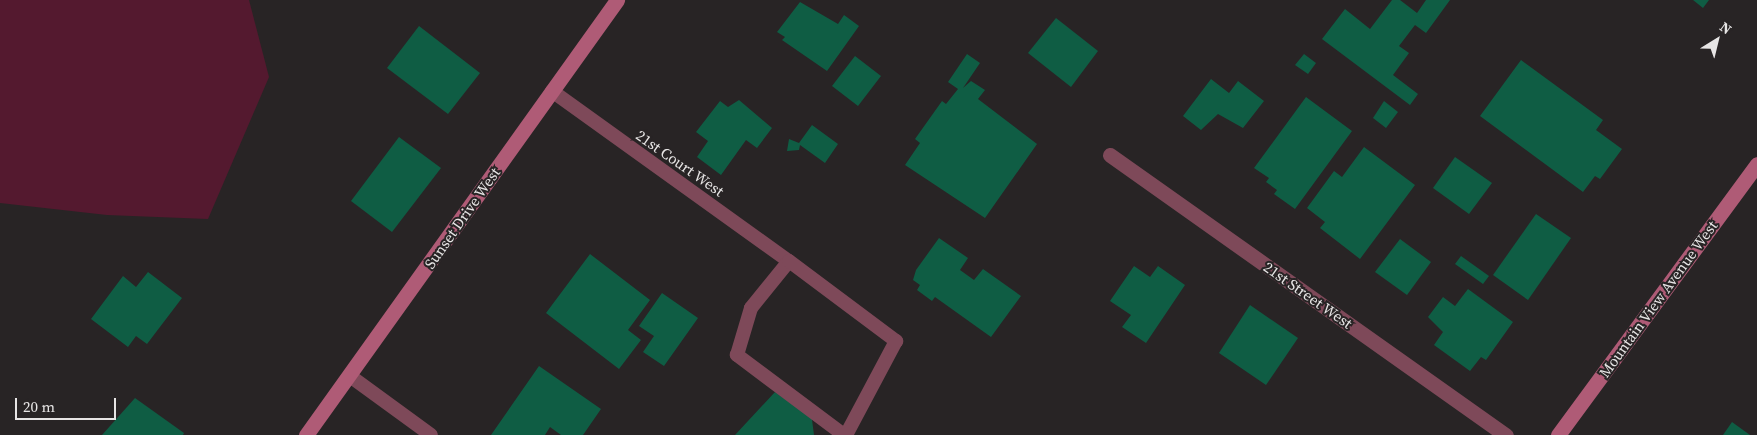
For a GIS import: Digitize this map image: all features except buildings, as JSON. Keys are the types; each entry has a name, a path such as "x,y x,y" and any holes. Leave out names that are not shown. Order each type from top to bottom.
{"street":[{"name":"Sunset Drive West","path":"306,435 617,0"},
{"name":"21st Street West","path":"1110,155 1506,435"},
{"name":"Mountain View Avenue West","path":"1558,435 1757,164"}],"lane":[{"name":"21st Court West","path":"552,92 789,261 896,341 845,435 737,355 751,308 789,261"},
{"path":"350,376 431,435"}],"shaded area":[{"path":"0,0 249,0 269,77 208,219 107,215 0,203"}]}
